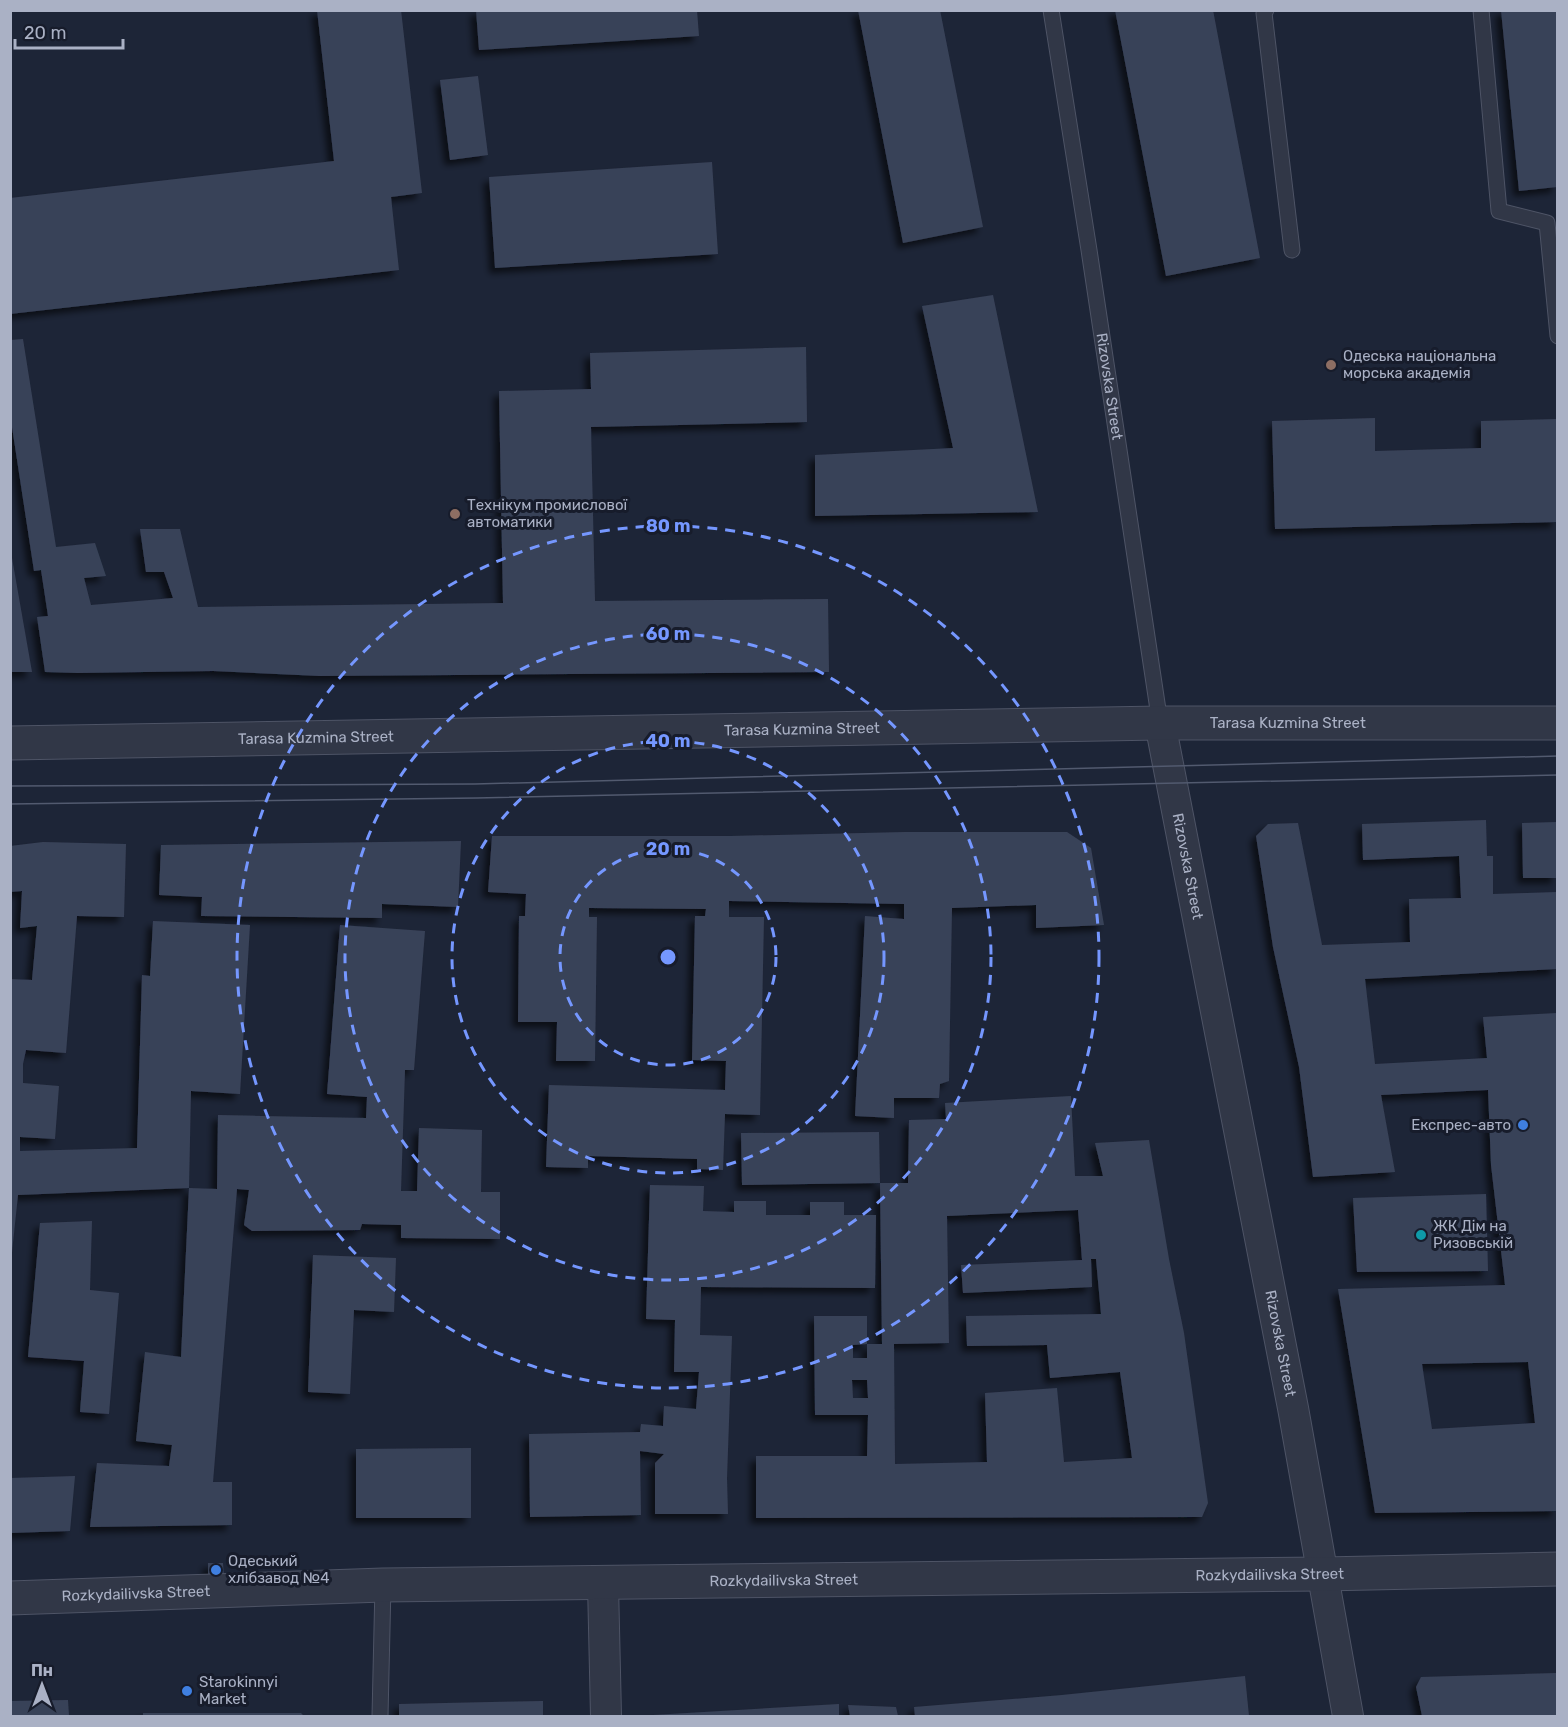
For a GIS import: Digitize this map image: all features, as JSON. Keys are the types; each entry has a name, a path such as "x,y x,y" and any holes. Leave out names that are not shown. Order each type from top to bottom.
{"street":[{"name":"Tarasa Kuzmina Street","path":"10,743 1160,723 1557,723"},
{"name":"Rizovska Street","path":"1160,723 1293,1408 1348,1716"},
{"name":"Rozkydailivska Street","path":"10,1598 383,1585 603,1584 1557,1569"},
{"path":"603,1584 606,1716"}],"lane":[{"name":"Rizovska Street","path":"1051,10 1160,723"},
{"path":"1266,10 1264,13 1292,250"},
{"path":"1481,10 1499,211 1547,223 1557,336"},
{"path":"380,1716 383,1585"}],"building":[{"path":"317,10 401,10 422,193 391,197 399,270 10,314 10,198 334,161"},
{"path":"476,10 697,10 699,36 479,50"},
{"path":"858,10 940,10 983,227 903,243"},
{"path":"1115,10 1213,10 1260,258 1166,276"},
{"path":"1501,10 1557,10 1557,187 1519,191"},
{"path":"478,76 488,155 450,160 440,80"},
{"path":"712,162 718,254 495,268 489,177"},
{"path":"993,295 1038,512 815,516 815,455 953,448 922,306"},
{"path":"23,339 56,547 95,543 106,576 84,578 91,605 173,598 164,572 146,572 140,529 180,529 198,607 503,603 499,391 591,389 590,353 806,347 807,422 591,427 595,601 828,599 829,672 320,676 213,671 45,672 37,617 48,616 41,570 34,571 10,414 10,340"},
{"path":"1375,418 1375,451 1481,448 1481,421 1557,419 1557,522 1275,529 1272,421"},
{"path":"10,558 12,558 32,672 10,672"},
{"path":"1486,820 1487,856 1493,856 1493,894 1557,892 1557,969 1365,979 1375,1064 1487,1058 1483,1017 1557,1013 1557,1511 1375,1513 1338,1289 1505,1285 1491,1165 1488,1090 1381,1095 1395,1172 1313,1177 1299,1067 1273,947 1256,836 1268,824 1298,823 1322,945 1410,942 1409,899 1461,898 1459,856 1363,860 1362,824","holes":["1528,1362 1535,1423 1432,1429 1422,1364"]},
{"path":"1557,822 1557,878 1523,878 1522,823"},
{"path":"905,832 1067,832 1091,848 1104,925 1036,928 1036,905 952,908 949,1081 940,1084 939,1098 894,1098 894,1118 855,1116 865,916 904,919 904,904 729,901 729,917 764,917 760,1115 725,1114 723,1170 697,1169 697,1159 588,1156 588,1168 546,1167 549,1085 725,1090 726,1061 692,1060 695,916 705,916 706,909 589,908 589,917 597,917 595,1061 556,1061 557,1022 518,1022 519,916 525,916 526,894 488,892 492,836 730,836"},
{"path":"461,841 458,907 382,904 382,918 201,916 202,897 159,895 161,845"},
{"path":"43,842 126,844 124,917 77,916 66,1053 26,1050 23,1064 23,1083 59,1086 55,1139 20,1137 20,1151 137,1148 142,975 150,976 153,921 250,925 240,1094 191,1091 189,1188 18,1195 12,1252 10,1252 10,979 32,980 37,926 20,928 22,891 10,892 10,846"},
{"path":"340,925 425,931 414,1070 405,1070 401,1191 417,1191 419,1128 482,1130 481,1192 500,1192 500,1239 401,1238 401,1225 362,1224 360,1230 252,1231 244,1225 249,1190 237,1189 213,1482 232,1482 232,1525 90,1527 97,1463 169,1466 172,1445 136,1441 145,1352 181,1357 189,1188 217,1189 218,1115 366,1118 367,1097 327,1094"},
{"path":"1071,1096 1075,1176 1103,1176 1095,1143 1149,1140 1184,1333 1208,1503 1202,1517 756,1518 756,1456 867,1456 868,1415 815,1415 814,1316 867,1316 867,1344 882,1344 880,1183 908,1183 909,1120 946,1119 945,1103","holes":["1078,1210 1082,1260 961,1265 963,1293 1092,1287 1091,1259 1096,1259 1101,1314 966,1316 967,1346 1047,1345 1050,1378 1120,1372 1132,1458 1064,1462 1057,1388 985,1393 987,1462 895,1464 894,1344 949,1343 947,1216","867,1344 867,1358 853,1358 853,1345","852,1380 867,1380 868,1398 853,1398"]},
{"path":"879,1132 880,1183 742,1185 741,1133"},
{"path":"650,1185 704,1186 703,1211 734,1212 734,1201 766,1201 766,1215 810,1215 810,1202 844,1202 844,1215 876,1215 875,1288 701,1287 700,1335 732,1336 727,1478 728,1514 655,1514 655,1463 664,1454 640,1451 641,1515 530,1517 529,1434 640,1432 641,1424 663,1426 664,1406 696,1409 699,1372 674,1372 675,1320 646,1319"},
{"name":"ЖК Дім на Ризовській","path":"1486,1194 1488,1271 1357,1272 1353,1198"},
{"path":"92,1221 90,1290 119,1293 109,1414 80,1412 84,1361 28,1357 40,1223"},
{"path":"313,1255 396,1258 394,1312 354,1310 350,1394 308,1392"},
{"path":"471,1448 471,1518 356,1518 356,1449"},
{"path":"75,1476 70,1531 10,1533 10,1478"},
{"name":"Одеський хлібзавод №4","path":"208,1563 223,1563 224,1577 208,1577"},
{"path":"1557,1673 1557,1716 1422,1716 1416,1687 1421,1677"},
{"path":"1245,1676 1249,1716 915,1716 914,1707 1062,1695"},
{"path":"68,1700 69,1716 10,1716 10,1701"},
{"path":"543,1701 543,1716 399,1716 399,1704"},
{"path":"839,1704 839,1716 653,1716 653,1715"},
{"path":"848,1705 896,1707 898,1716 850,1716"},
{"path":"143,1713 301,1713 304,1716 143,1716"}],"tram line":[{"path":"10,786 475,784 1558,756"},
{"path":"10,804 477,798 1558,775"}],"place":[{"name":"Одеська національна морська академія","path":"1331,365"},
{"name":"Технікум промислової автоматики","path":"455,514"},
{"name":"Експрес-авто","path":"1523,1125"},
{"name":"ЖК Дім на Ризовській","path":"1421,1235"},
{"name":"Одеський хлібзавод №4","path":"216,1570"},
{"name":"Starokinnyi Market","path":"187,1691"}]}
